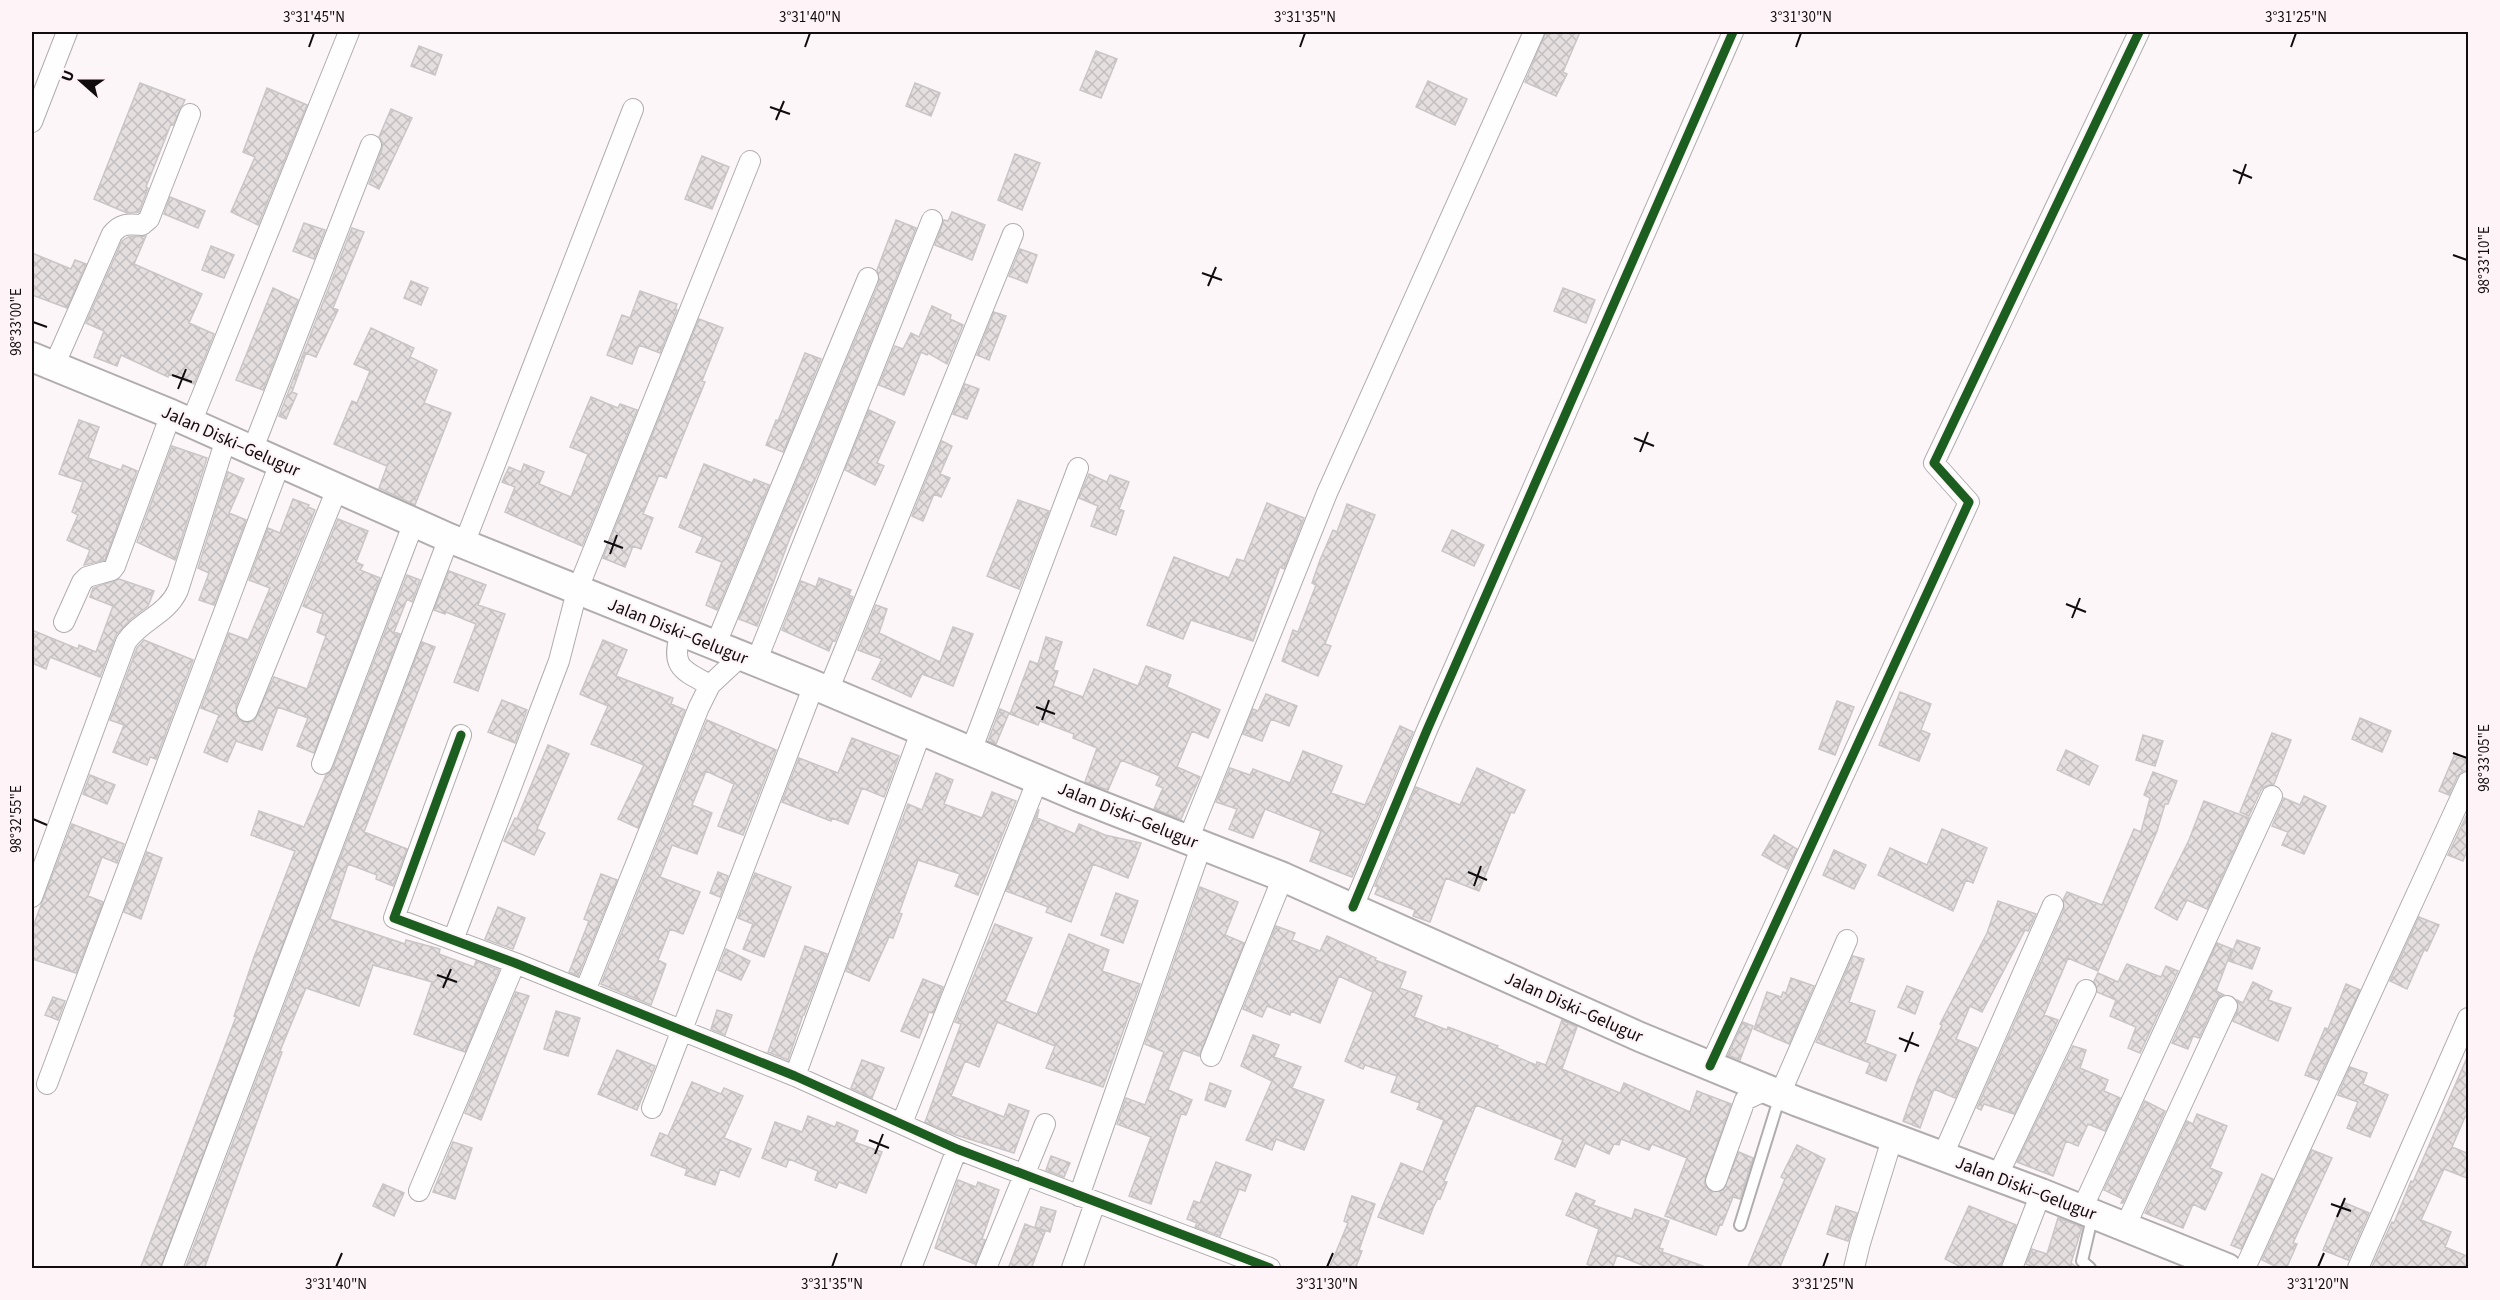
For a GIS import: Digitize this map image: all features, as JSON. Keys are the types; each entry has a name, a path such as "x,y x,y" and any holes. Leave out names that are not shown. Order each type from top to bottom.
{"main road":[{"name":"Jalan Diski–Gelugur","path":"43,361 181,418 456,541 821,688 921,732 1284,877 1568,1005 1710,1066 2041,1192 2227,1269"}],"street":[{"path":"32,122 68,32"},
{"path":"64,622 82,582 87,577 112,570 115,566 349,32"},
{"path":"1072,1269 1087,1200 1195,842 1327,493 1534,32"},
{"path":"1353,908 1427,730 1733,32"},
{"path":"1710,1066 1969,502 1934,464 2139,32"},
{"path":"172,1269 456,541 633,109"},
{"path":"43,361 112,234 124,224 142,225 149,219 190,114"},
{"path":"252,451 371,146"},
{"path":"453,940 559,661 577,591 750,161"},
{"path":"585,991 710,685 749,659 932,220"},
{"path":"652,1108 821,688 1013,234"},
{"path":"715,646 868,278"},
{"path":"32,897 126,642 138,627 165,610 173,602 226,439"},
{"path":"46,1084 280,463"},
{"path":"971,752 1078,468"},
{"path":"247,711 337,489"},
{"path":"322,764 414,522"},
{"path":"681,632 676,648 679,665 685,672 710,685"},
{"path":"795,1076 921,732"},
{"path":"461,735 394,918 515,963 795,1076 957,1149 1087,1200 1226,1260 1270,1269"},
{"path":"902,1123 1038,779"},
{"path":"2246,1269 2469,782"},
{"path":"2087,1211 2272,796"},
{"path":"1211,1056 1284,877"},
{"path":"1943,1155 2053,905"},
{"path":"1716,1180 1745,1100 1774,1092 1847,940"},
{"path":"419,1191 515,963"},
{"path":"1997,1177 2086,990"},
{"path":"2125,1227 2228,1006"},
{"path":"2358,1269 2469,1018"},
{"path":"986,1269 1045,1124"},
{"path":"1854,1269 1893,1136"},
{"path":"911,1269 957,1149"},
{"path":"2012,1269 2041,1192"}],"lane":[{"path":"1740,1225 1774,1092"},
{"path":"2087,1211 2082,1261 2090,1269"}],"building":[{"path":"1546,32 1580,32 1563,72 1567,74 1556,96 1525,82"},
{"path":"419,46 442,55 435,75 411,66"},
{"path":"1096,51 1117,59 1101,98 1080,90"},
{"path":"1428,81 1467,99 1455,125 1416,107"},
{"path":"140,83 185,100 173,125 171,124 146,187 148,188 139,212 127,213 94,199"},
{"path":"915,83 940,93 931,116 906,106"},
{"path":"267,88 307,105 258,225 231,212 255,157 243,152"},
{"path":"391,109 412,118 379,189 369,184 382,149 383,143 379,137"},
{"path":"1015,154 1040,163 1022,210 998,200"},
{"path":"702,156 729,167 712,209 685,199"},
{"path":"170,197 205,211 198,228 164,214"},
{"path":"952,212 985,225 972,260 935,245 944,220 948,221"},
{"path":"896,220 916,228 824,459 791,535 757,626 739,619 879,283 877,270"},
{"path":"304,223 325,230 314,259 293,251"},
{"path":"352,228 364,232 333,308 338,310 316,357 306,353 292,392 297,394 286,419 279,416"},
{"path":"146,236 134,264 202,294 189,323 214,334 194,384 169,374 168,377 121,355 117,366 94,357 104,331 86,323 122,241 128,237"},
{"path":"211,246 234,255 224,278 202,270"},
{"path":"1020,249 1037,255 1027,283 1009,276"},
{"path":"32,253 71,269 75,260 86,264 67,308 32,295"},
{"path":"411,281 428,288 421,305 404,298"},
{"path":"273,288 298,300 263,390 236,380"},
{"path":"1563,288 1595,300 1586,323 1554,311"},
{"path":"640,291 677,304 675,310 677,310 660,353 639,345 632,364 607,355 622,315 630,318"},
{"path":"932,306 951,315 950,319 963,325 947,364 928,353 927,355 921,352 904,395 879,385 895,346 903,349 911,333 919,337"},
{"path":"994,312 1006,316 989,360 977,355"},
{"path":"699,319 723,328 702,381 705,382 666,478 659,475 643,514 653,518 641,549 633,546 625,567 603,558"},
{"path":"371,328 414,348 410,357 437,370 424,403 451,413 415,505 379,488 387,466 334,444 352,401 357,403 370,371 354,364"},
{"path":"805,353 821,359 783,452 766,445"},
{"path":"965,384 979,389 967,419 953,414"},
{"path":"591,397 618,408 620,404 637,410 582,546 505,512 515,487 502,482 509,467 521,472 524,464 544,472 539,484 571,497 588,454 570,447"},
{"path":"869,410 895,422 877,463 884,466 875,485 845,470"},
{"path":"79,420 99,427 88,458 121,470 123,465 137,471 105,560 84,565 90,550 67,540 78,515 72,512 83,482 59,474"},
{"path":"942,441 952,446 940,474 950,478 941,497 934,494 923,521 912,516"},
{"path":"172,446 207,458 175,560 137,542"},
{"path":"704,464 752,483 754,479 769,485 717,610 706,605 722,562 696,552 703,537 679,527"},
{"path":"228,472 244,479 229,513 246,520 214,605 199,600 209,573 198,568"},
{"path":"1089,474 1107,482 1110,475 1129,482 1119,509 1124,511 1116,535 1091,526 1098,506 1079,498"},
{"path":"293,499 315,510 236,706 238,719 248,723 255,720 274,677 307,689 326,636 317,632 323,614 303,606 338,519 368,531 356,562 363,565 360,570 380,578 314,753 297,746 308,718 278,707 262,750 236,741 227,762 204,752 219,715 201,708 229,633 248,640 270,588 249,580 268,528 280,533"},
{"path":"1018,500 1049,511 1019,589 987,576"},
{"path":"1267,503 1304,518 1284,569 1280,567 1253,641 1191,620 1183,639 1147,625 1174,557 1229,578 1237,559 1244,561"},
{"path":"1347,504 1375,515 1325,644 1331,646 1318,676 1282,661 1293,630 1298,632 1316,585 1312,583 1320,560 1333,530 1337,532"},
{"path":"1452,530 1484,545 1474,566 1442,551"},
{"path":"449,571 486,585 478,605 505,614 478,691 454,682 476,624 446,612 445,614 434,610"},
{"path":"407,575 420,580 412,602 407,599 394,632 400,634 160,1269 140,1269 236,1017 234,1016 254,957 295,851 251,835 259,811 304,827 326,775 333,768"},
{"path":"819,578 851,590 849,595 853,597 829,651 782,630 801,581 816,587"},
{"path":"119,579 154,591 148,606 116,635 100,677 50,657 46,669 32,663 32,630 78,649 79,645 96,652 113,606 90,597 93,588"},
{"path":"876,605 887,609 879,633 940,662 953,627 973,634 953,686 922,674 911,697 872,679 882,659 858,650"},
{"path":"1046,637 1062,642 1053,670 1058,671 1053,686 1083,697 1094,669 1138,686 1146,666 1171,675 1167,687 1220,710 1208,738 1192,731 1177,767 1200,777 1181,819 1154,809 1163,788 1156,785 1160,776 1121,760 1108,790 1085,782 1097,748 1073,738 1074,734 1040,721 1038,725 1010,714 1030,661 1038,664"},
{"path":"144,640 193,660 156,759 150,757 147,765 113,752 124,725 110,720 137,648"},
{"path":"603,640 627,650 616,676 673,698 671,704 685,710 638,828 618,819 644,765 591,744 608,706 580,694"},
{"path":"422,642 435,647 364,832 407,849 393,886 376,879 377,875 348,864 330,919 405,944 406,940 440,949 439,954 474,967 476,961 499,970 465,1052 414,1034 432,982 373,965 359,1006 306,988 280,1051 282,1052 204,1269 185,1269"},
{"path":"1900,692 1931,704 1921,730 1930,734 1919,761 1879,745"},
{"path":"1266,694 1297,706 1289,726 1271,719 1262,741 1243,734 1253,709 1258,711"},
{"path":"502,700 527,710 515,743 488,732"},
{"path":"1837,701 1854,707 1835,755 1819,749"},
{"path":"1000,709 1009,713 996,744 988,741"},
{"path":"2360,718 2391,731 2382,752 2352,739"},
{"path":"707,720 776,750 743,835 718,826 734,784 706,771 692,805 712,813 697,854 672,845 660,877 700,892 683,934 670,929 658,960 666,964 651,1005 601,984"},
{"path":"1400,726 1413,732 1352,877 1310,861 1321,831 1265,809 1253,838 1229,829 1237,809 1216,802 1230,768 1250,775 1253,769 1290,783 1303,751 1342,766 1331,793 1365,805"},
{"path":"2272,733 2291,740 2274,784 2261,790 2249,816 2240,812"},
{"path":"2143,735 2163,741 2155,766 2136,760"},
{"path":"852,738 899,756 884,797 862,788 848,824 832,818 831,821 782,802 799,758 838,773"},
{"path":"548,745 569,754 537,829 545,833 534,855 504,841 515,818 517,819"},
{"path":"2066,750 2098,766 2089,785 2057,770"},
{"path":"2454,756 2469,761 2469,770 2457,777 2449,795 2439,791"},
{"path":"1477,768 1525,790 1514,813 1511,812 1479,891 1446,878 1430,922 1413,916 1415,910 1375,894 1378,887 1375,886 1416,787 1460,805"},
{"path":"2153,772 2177,781 2168,804 2165,804 2157,831 2098,971 2068,958 2044,1015 2058,1020 2014,1114 1984,1104 1981,1110 1977,1108 2064,910 2063,900 2067,892 2102,905 2134,829 2141,832 2150,798 2144,795"},
{"path":"936,773 953,780 944,804 982,818 992,792 1016,801 978,895 955,886 960,874 918,860 899,913 902,914 893,938 889,937 869,981 846,971 908,804 922,810"},
{"path":"90,775 115,785 107,804 83,794"},
{"path":"2304,796 2326,806 2304,854 2282,845 2288,832 2272,826 2284,798 2300,805"},
{"path":"2204,801 2249,818 2207,909 2187,900 2177,920 2155,908 2189,840"},
{"path":"1039,809 1037,818 1075,834 1079,824 1105,835 1141,843 1128,878 1093,864 1071,922 1046,912 1048,907 1006,891"},
{"path":"2469,810 2468,848 2463,861 2448,855"},
{"path":"72,824 124,844 117,863 102,857 88,896 103,902 76,973 32,959 32,929"},
{"path":"1942,829 1987,848 1973,883 1966,880 1953,911 1878,875 1890,848 1927,865"},
{"path":"1774,835 1797,849 1787,869 1762,855"},
{"path":"1834,850 1866,865 1854,889 1823,875"},
{"path":"147,852 162,858 141,919 124,912"},
{"path":"718,872 728,876 720,897 710,893"},
{"path":"755,873 791,887 764,957 743,949 753,924 738,918"},
{"path":"601,874 617,880 578,976 569,972 589,921 584,919"},
{"path":"1200,887 1238,902 1225,935 1244,943 1199,1056 1183,1050 1168,1090 1192,1100 1186,1115 1181,1114 1151,1204 1129,1196 1151,1137 1117,1124 1126,1098 1145,1105 1164,1052 1145,1044"},
{"path":"1116,893 1138,901 1123,943 1101,935"},
{"path":"1998,901 2036,914 2028,931 2025,930 1982,1012 1970,1006 1956,1039 1977,1048 1955,1098 1934,1089 1920,1128 1903,1121 1918,1079 1942,1025 1940,1024 1987,933"},
{"path":"498,907 525,918 513,949 485,939"},
{"path":"2419,917 2439,925 2427,951 2424,950 2407,989 2390,981"},
{"path":"995,924 1032,938 1005,1001 1037,1014 1069,934 1109,950 1102,971 1140,984 1103,1087 1046,1068 1055,1046 997,1022 979,1067 965,1061 951,1096 1004,1117 1009,1104 1029,1111 1014,1153 956,1135 925,1122 961,1024 955,1022"},
{"path":"1276,926 1295,933 1292,940 1320,951 1327,936 1376,958 1375,960 1406,972 1400,988 1422,996 1414,1017 1498,1046 1497,1048 1536,1065 1537,1062 1546,1065 1562,1020 1577,1027 1562,1069 1620,1093 1624,1083 1690,1112 1697,1091 1731,1104 1704,1183 1711,1192 1723,1190 1739,1152 1753,1158 1740,1199 1733,1197 1716,1235 1665,1216 1687,1158 1652,1144 1649,1150 1621,1139 1619,1145 1614,1144 1609,1154 1585,1143 1575,1167 1555,1159 1563,1140 1476,1105 1444,1181 1447,1182 1440,1199 1438,1198 1433,1208 1423,1234 1378,1217 1401,1163 1423,1172 1444,1120 1417,1109 1420,1103 1391,1092 1397,1076 1365,1065 1363,1069 1345,1061 1373,992 1339,976 1320,1023 1291,1011 1290,1015 1267,1006 1262,1017 1243,1009"},
{"path":"2237,940 2260,948 2252,969 2229,961"},
{"path":"2217,943 2232,949 2216,991 2224,995 2216,1001 2199,1038 2193,1036 2188,1049 2172,1043"},
{"path":"805,946 827,954 788,1060 768,1052"},
{"path":"726,949 750,961 741,980 718,970"},
{"path":"1853,956 1864,959 1849,1002 1875,1011 1865,1043 1896,1055 1886,1081 1866,1073 1870,1063 1816,1042"},
{"path":"2127,964 2161,977 2166,966 2178,971 2140,1053 2128,1048 2136,1027 2110,1016 2116,1000 2097,992 2094,981 2098,973 2118,982"},
{"path":"1791,978 1814,986 1789,1044 1754,1029 1767,992 1781,997 1783,992 1786,993"},
{"path":"923,979 943,987 933,1013 929,1012 919,1038 901,1031"},
{"path":"2253,982 2272,991 2268,1000 2291,1008 2278,1041 2233,1021 2238,1010 2237,1000 2243,1003"},
{"path":"2346,984 2360,990 2318,1080 2305,1075 2325,1028 2328,1029"},
{"path":"1907,986 1923,992 1915,1014 1898,1007"},
{"path":"516,992 529,996 481,1120 465,1113"},
{"path":"53,997 65,1001 58,1020 45,1015"},
{"path":"717,1010 732,1015 725,1035 711,1029"},
{"path":"556,1011 580,1018 568,1056 544,1049"},
{"path":"1743,1022 1753,1026 1740,1060 1728,1055"},
{"path":"1253,1035 1279,1045 1274,1057 1301,1067 1292,1088 1324,1100 1304,1150 1276,1139 1272,1150 1246,1140 1272,1081 1241,1066"},
{"path":"2073,1046 2086,1050 2080,1068 2108,1080 2104,1091 2120,1098 2105,1131 2088,1124 2078,1146 2066,1141 2053,1176 2017,1162"},
{"path":"617,1050 655,1066 637,1110 598,1094"},
{"path":"2469,1053 2469,1118 2465,1117 2452,1147 2469,1154 2469,1179 2444,1169 2421,1220 2451,1232 2445,1247 2469,1257 2469,1269 2371,1269 2392,1222 2394,1223 2411,1181 2413,1182"},
{"path":"862,1060 884,1068 872,1098 851,1088"},
{"path":"2350,1067 2367,1073 2363,1084 2388,1095 2370,1137 2347,1128 2358,1102 2338,1095"},
{"path":"692,1082 721,1094 724,1088 743,1096 724,1138 751,1149 739,1177 720,1169 715,1185 685,1175 687,1169 651,1155 660,1133 668,1136"},
{"path":"1210,1083 1231,1091 1225,1107 1205,1100"},
{"path":"2145,1101 2165,1111 2123,1203 2121,1203 2123,1199 2104,1190"},
{"path":"2197,1114 2227,1126 2210,1168 2222,1173 2205,1210 2193,1204 2183,1228 2145,1213 2187,1121 2193,1124"},
{"path":"808,1116 835,1127 837,1122 858,1131 854,1142 882,1152 866,1193 839,1182 836,1188 815,1180 818,1171 789,1159 786,1167 762,1158 775,1122 802,1132"},
{"path":"453,1142 472,1148 455,1199 433,1192"},
{"path":"1797,1145 1825,1159 1779,1269 1747,1269 1785,1179 1781,1177"},
{"path":"2312,1150 2332,1158 2293,1243 2297,1244 2286,1269 2281,1269 2262,1260"},
{"path":"1051,1156 1070,1163 1064,1177 1046,1170"},
{"path":"1216,1162 1251,1175 1245,1191 1239,1189 1220,1236 1195,1227 1197,1223 1187,1219 1194,1201 1200,1203"},
{"path":"2262,1174 2273,1179 2241,1249 2231,1245"},
{"path":"958,1180 976,1187 978,1182 999,1190 982,1239 985,1240 975,1264 935,1248"},
{"path":"383,1184 404,1193 394,1216 373,1206"},
{"path":"1576,1193 1595,1201 1593,1205 1632,1219 1635,1209 1669,1221 1659,1248 1663,1249 1662,1252 1703,1266 1702,1269 1652,1269 1617,1255 1612,1269 1598,1269 1587,1264 1599,1229 1566,1215"},
{"path":"1352,1196 1375,1204 1359,1250 1362,1251 1355,1269 1329,1269 1348,1223 1344,1221"},
{"path":"2343,1202 2369,1213 2348,1260 2323,1250"},
{"path":"1836,1206 1857,1213 1848,1241 1827,1234"},
{"path":"1969,1206 2016,1225 1999,1269 1965,1269 1945,1259"},
{"path":"1041,1207 1056,1211 1050,1232 1035,1227"},
{"path":"2058,1218 2082,1227 2071,1263 2079,1269 2039,1269 2026,1264 2032,1249 2047,1254"},
{"path":"1025,1224 1045,1232 1031,1269 1008,1269"}],"cycle path":[{"path":"1353,907 1427,730 1733,32"},
{"path":"1710,1066 1969,502 1934,463 2139,32"},
{"path":"461,735 394,918 515,963 795,1076 957,1149 1270,1268"}]}
